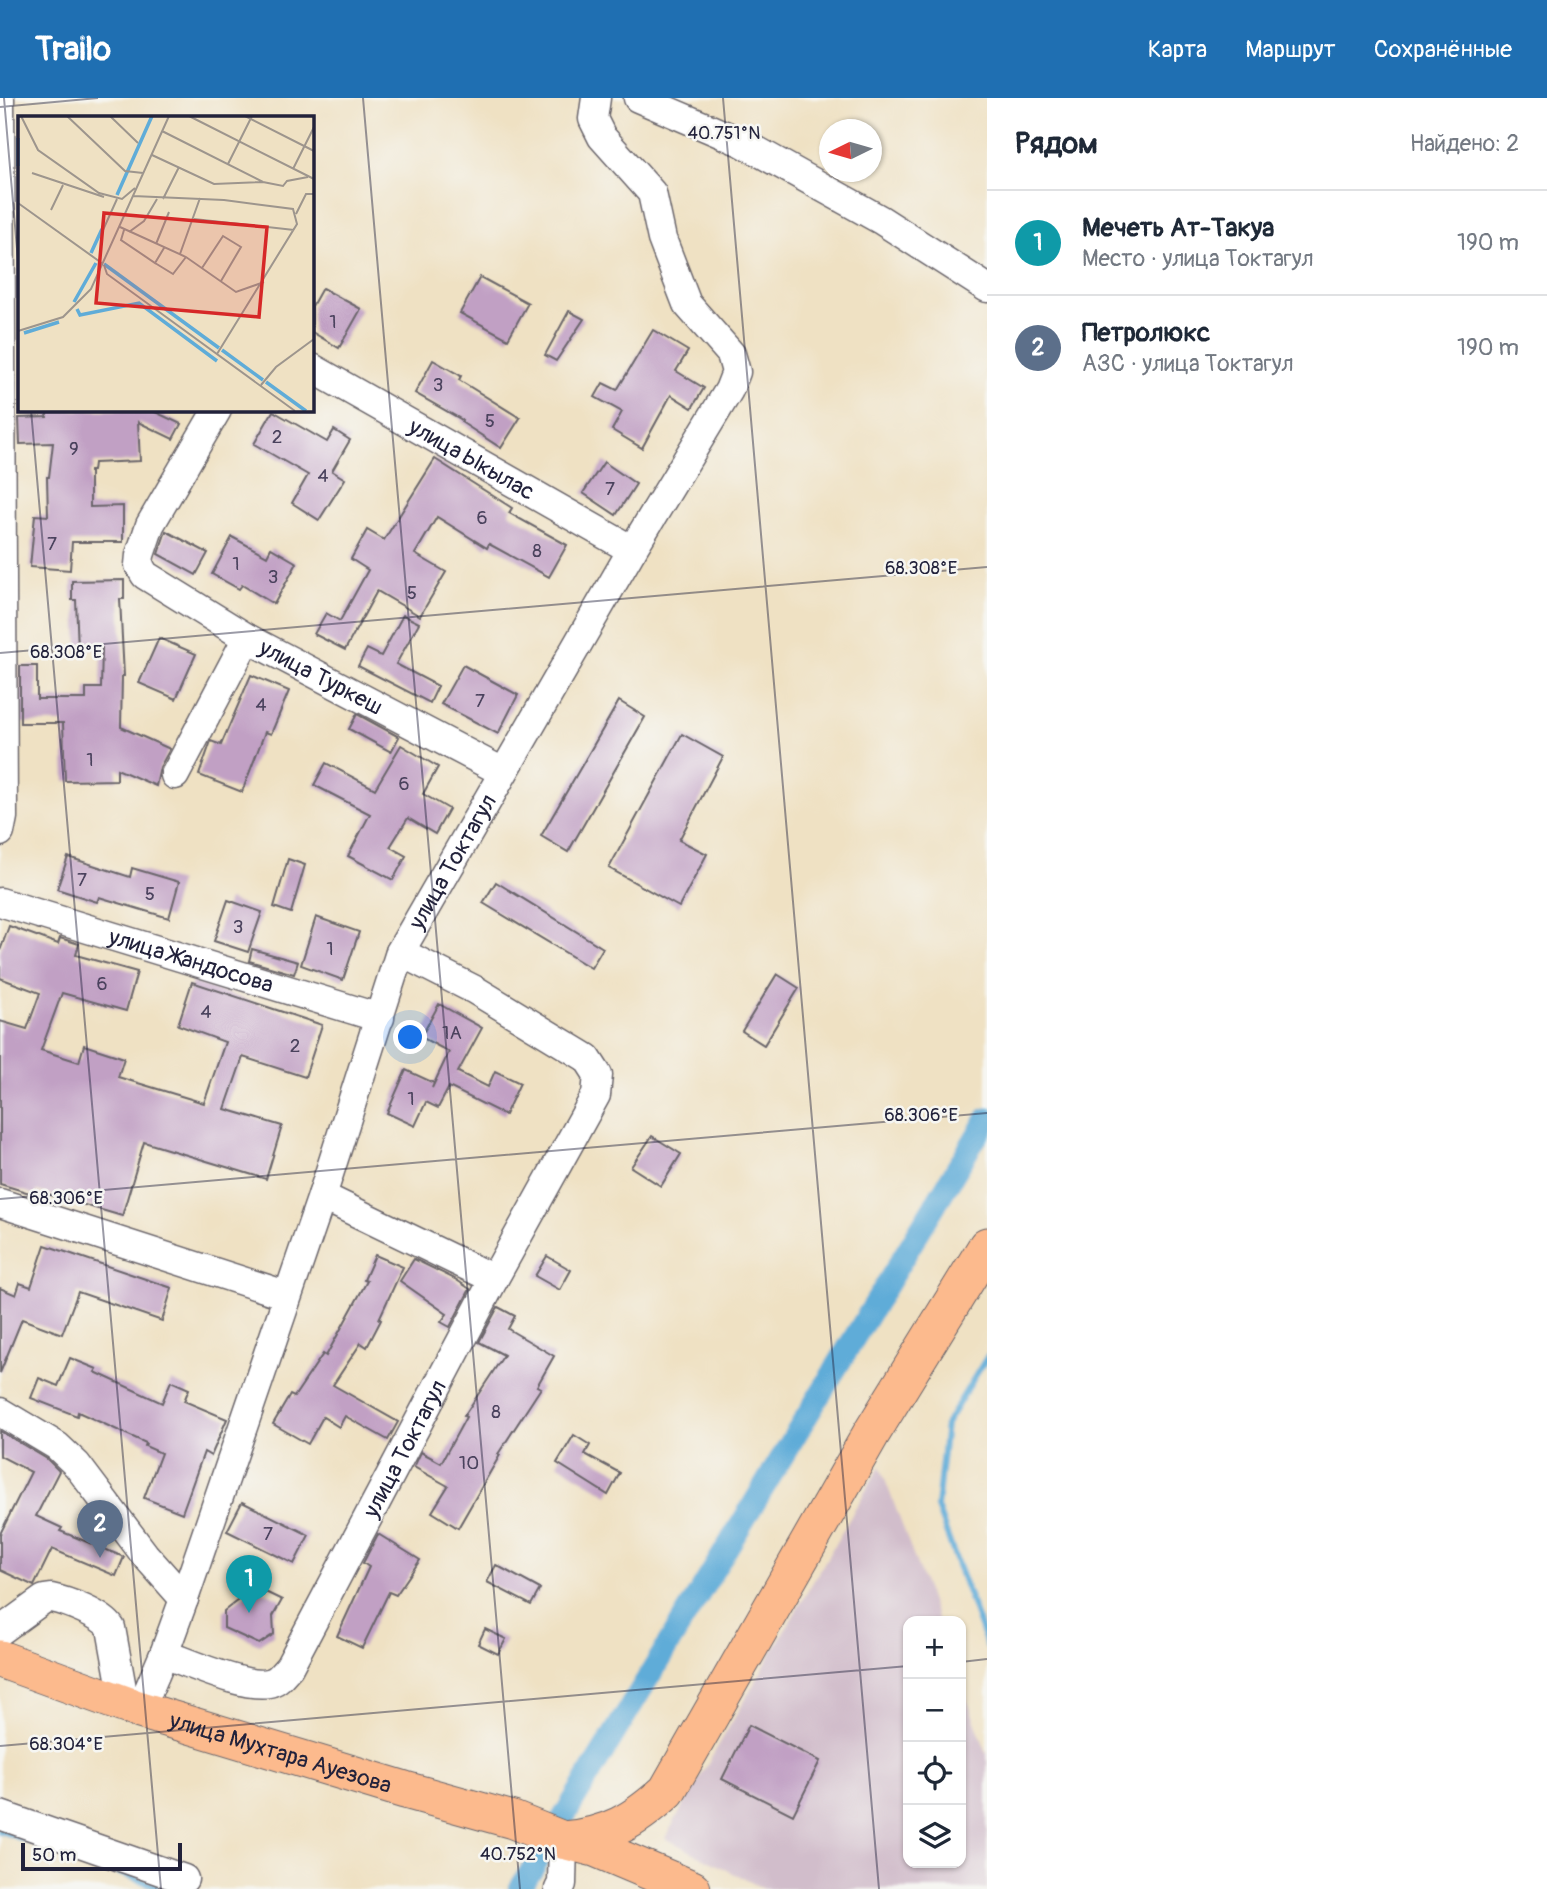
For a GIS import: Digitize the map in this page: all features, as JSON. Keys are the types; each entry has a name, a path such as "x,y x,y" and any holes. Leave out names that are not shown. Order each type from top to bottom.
{"main road":[{"path":"563,1840 597,1835 630,1821 641,1815 667,1791 872,1434 987,1246"},
{"name":"улица Мухтара Ауезова","path":"0,1659 132,1707 405,1790 513,1819 563,1840 595,1848 692,1889"}],"street":[{"path":"0,98 3,817 0,832"},
{"name":"улица Токтагул","path":"132,1707 164,1654 184,1599 322,1196 400,952 632,550 729,390 736,372 731,354 687,304 662,239 652,194 602,137 593,119 596,98"},
{"path":"638,98 743,143 881,220 987,288"},
{"name":"улица Ыкылас","path":"313,369 632,550"},
{"name":"улица Туркеш","path":"216,411 150,525 140,555 139,565 145,575 247,638 503,772"},
{"path":"175,775 247,638"},
{"name":"улица Жандосова","path":"0,902 380,1018"},
{"name":"улица Токтагул","path":"164,1654 243,1681 272,1683 289,1667 494,1279 596,1095 598,1075 587,1058 475,990 400,952"},
{"path":"322,1196 494,1279"},
{"path":"0,1203 286,1295"},
{"path":"0,1412 57,1446 77,1465 145,1555 184,1599"},
{"path":"0,1631 44,1599 51,1598 99,1616 111,1628 132,1707"},
{"path":"0,1815 184,1880"},
{"path":"559,1889 562,1884 563,1840"}],"shaded area":[{"path":"880,1466 936,1616 903,1616 903,1868 966,1868 966,1697 987,1754 987,1889 764,1889 665,1838"}],"building":[{"path":"480,277 528,303 508,339 460,313"},
{"path":"322,288 361,309 339,348 313,333 313,304"},
{"path":"569,311 584,319 556,361 545,355"},
{"path":"653,330 688,351 676,371 704,388 692,408 671,395 642,448 612,430 622,412 595,397 603,383 617,390"},
{"path":"433,360 461,376 459,380 520,418 501,448 461,422 462,420 415,393"},
{"path":"47,411 153,411 181,424 173,439 138,422 140,461 94,463 93,471 90,471 90,507 123,506 123,542 72,542 70,570 30,567 35,515 48,516 47,477 53,443 20,444 19,418 47,417"},
{"path":"273,411 327,442 334,430 350,440 332,471 345,479 319,520 292,503 308,475 254,444"},
{"path":"435,459 512,508 509,513 567,545 549,577 489,544 487,548 437,517 415,554 446,572 420,616 377,591 345,650 314,634 326,613 340,621 368,570 351,559 367,530 384,540"},
{"path":"604,462 636,484 616,515 583,493"},
{"path":"166,531 208,553 196,575 158,554"},
{"path":"232,537 267,556 271,548 297,563 274,604 242,585 239,589 212,574"},
{"path":"124,580 124,599 120,599 124,676 121,727 170,749 160,767 156,786 117,769 117,780 65,781 63,723 20,723 20,666 37,666 37,699 86,699 86,688 101,688 102,648 78,649 76,600 72,600 72,581"},
{"path":"403,615 419,623 396,664 438,686 430,703 358,666 367,649 381,656"},
{"path":"159,638 196,654 176,699 139,683"},
{"path":"463,665 518,695 498,734 441,704"},
{"path":"251,675 289,691 271,734 265,732 242,792 199,775 211,741 221,745"},
{"path":"619,701 645,717 568,852 541,836"},
{"path":"357,714 399,737 391,752 349,729"},
{"path":"682,734 723,757 679,840 707,854 679,907 609,868"},
{"path":"401,745 438,767 423,794 449,809 435,834 408,818 390,847 406,856 393,880 348,856 370,814 314,785 326,763 375,789"},
{"path":"68,857 130,877 132,868 179,882 169,918 99,897 97,902 57,889"},
{"path":"288,859 305,865 291,913 274,907"},
{"path":"496,882 603,948 591,968 483,903"},
{"path":"228,900 262,912 248,952 214,941"},
{"path":"316,917 359,932 343,980 301,965"},
{"path":"9,926 58,944 60,938 79,944 76,955 137,972 126,1011 62,993 41,1050 79,1062 84,1045 124,1058 118,1077 204,1103 225,1042 178,1025 192,982 322,1025 305,1077 243,1057 225,1109 282,1126 266,1179 144,1142 122,1216 37,1191 36,1195 0,1184 0,1021 27,1029 40,993 0,978 0,951"},
{"path":"252,949 298,962 294,974 249,961"},
{"path":"777,974 799,988 764,1045 742,1031"},
{"path":"439,1004 482,1028 458,1072 488,1087 495,1071 520,1083 505,1115 449,1087 438,1108 426,1102 415,1126 387,1113 406,1070 434,1083 432,1088 449,1052 421,1037"},
{"path":"652,1136 681,1154 661,1186 631,1167"},
{"path":"45,1245 172,1288 162,1321 78,1292 62,1334 22,1319 0,1373 0,1288 16,1295 20,1283 31,1287"},
{"path":"375,1255 403,1267 367,1347 361,1343 333,1385 398,1422 388,1440 345,1416 339,1427 323,1417 308,1444 273,1424 290,1395 294,1397 323,1354 326,1356 367,1281 364,1280"},
{"path":"547,1256 571,1270 560,1290 535,1276"},
{"path":"414,1259 470,1289 450,1327 441,1322 447,1314 400,1281"},
{"path":"498,1307 515,1316 508,1329 554,1356 537,1386 541,1388 498,1454 500,1455 458,1528 432,1512 448,1486 414,1467 421,1452 441,1463 466,1417 464,1416 504,1355 479,1342"},
{"path":"70,1358 162,1403 171,1381 189,1389 184,1401 227,1419 211,1456 204,1452 182,1513 144,1498 161,1453 145,1446 146,1443 78,1412 77,1416 31,1398 39,1378 58,1386"},
{"path":"0,1431 47,1459 59,1471 36,1516 62,1528 60,1531 124,1557 116,1576 52,1549 34,1586 0,1570 0,1534 31,1472 0,1456"},
{"path":"574,1435 590,1445 585,1454 620,1473 608,1495 557,1463"},
{"path":"242,1502 309,1535 294,1564 227,1531"},
{"path":"378,1534 420,1560 396,1595 389,1592 362,1648 337,1636 369,1567 363,1563"},
{"path":"496,1565 540,1589 531,1605 487,1582"},
{"path":"255,1587 282,1600 273,1616 274,1634 259,1644 224,1628 224,1611"},
{"path":"485,1629 506,1639 498,1654 478,1644"},
{"path":"749,1725 820,1761 793,1815 722,1779"}],"waterway":[{"path":"520,1889 987,1119"},
{"path":"987,1357 946,1424 937,1507 987,1646"},
{"path":"0,1831 165,1889"}],"place":[{"name":"Петролюкс","path":"100,1558"},
{"name":"Мечеть Ат-Такуа","path":"249,1613"}]}
